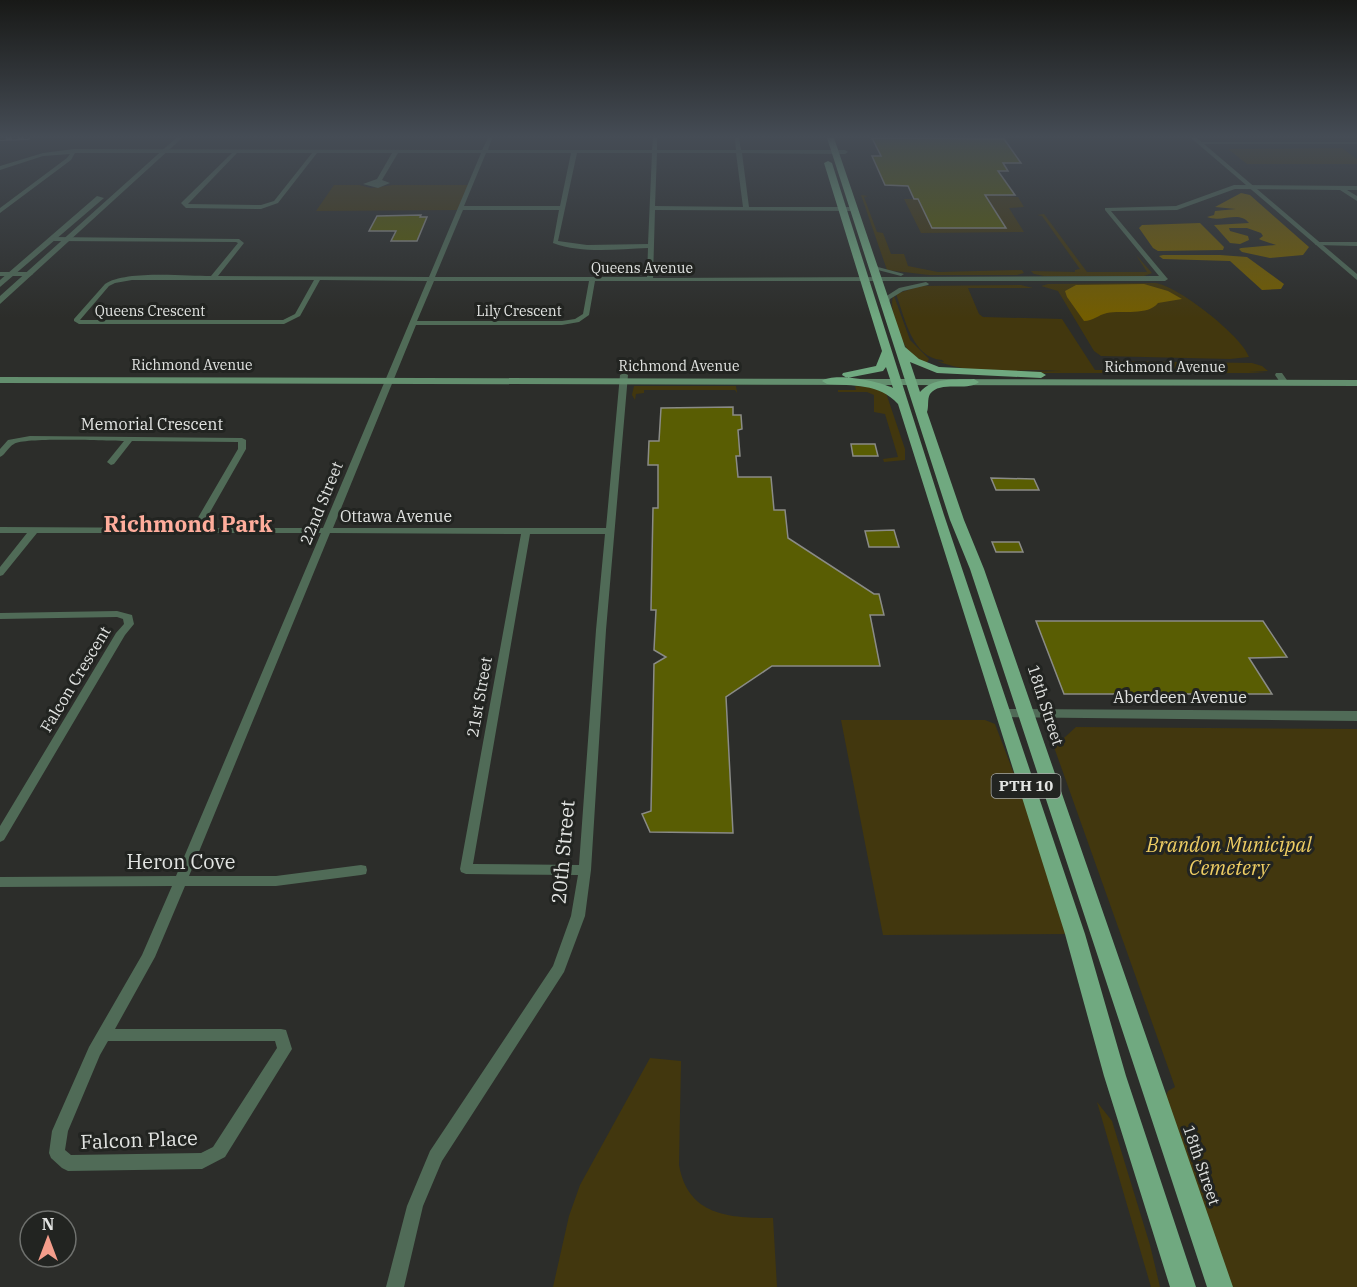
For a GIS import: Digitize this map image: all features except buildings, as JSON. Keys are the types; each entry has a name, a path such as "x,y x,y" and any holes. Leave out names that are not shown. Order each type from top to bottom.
{"main road":[{"name":"18th Street","path":"840,198 903,403 1220,1287"},
{"name":"18th Street","path":"851,198 957,520 977,569 1014,714 1115,1076 1183,1287"},
{"path":"900,346 915,361 937,370 1041,375"},
{"path":"845,375 876,371 882,366 887,351"},
{"name":"Richmond Avenue","path":"0,374 827,381 1041,375 1282,379 1357,383"},
{"name":"Richmond Avenue","path":"623,378 845,375 896,378"},
{"name":"Richmond Avenue","path":"911,378 974,382 1282,379 1357,376"},
{"name":"Richmond Avenue","path":"0,381 392,377"},
{"path":"827,381 883,387 894,393 903,403"},
{"path":"924,416 923,396 929,389 948,383 974,382"}],"street":[{"path":"0,212 18,198"},
{"path":"0,284 101,198"},
{"path":"0,301 110,198"},
{"path":"189,198 184,203 186,206 261,207 273,205 279,198"},
{"name":"22nd Street","path":"181,881 465,198"},
{"path":"563,198 554,237 555,242 560,245 650,246"},
{"path":"650,280 653,198"},
{"path":"745,198 746,208"},
{"path":"872,263 876,268 889,272 939,280 1166,280 1108,211 1185,212 1219,198"},
{"path":"1265,198 1357,278"},
{"path":"460,208 561,208"},
{"path":"653,208 854,209"},
{"path":"52,239 237,240 240,243 212,279"},
{"path":"1318,244 1357,244"},
{"path":"0,274 30,274"},
{"name":"Queens Crescent","path":"318,280 298,315 284,322 91,323 76,320 113,281 132,278 432,280"},
{"name":"Queens Avenue","path":"432,280 939,280"},
{"name":"Lily Crescent","path":"414,323 562,323 578,321 586,315 592,280"},
{"path":"886,306 887,298 897,291 939,280"},
{"name":"20th Street","path":"394,1287 415,1206 436,1156 559,968 578,916 585,870 601,630 623,378"},
{"name":"Memorial Crescent","path":"0,454 11,442 24,438 242,440 242,449 195,530"},
{"path":"111,462 130,439"},
{"name":"Ottawa Avenue","path":"0,530 611,531"},
{"path":"0,573 34,530"},
{"name":"21st Street","path":"526,531 466,869 585,870"},
{"name":"Falcon Crescent","path":"0,616 117,615 128,617 129,624 121,633 0,837"},
{"name":"Aberdeen Avenue","path":"1014,714 1357,716"},
{"name":"Heron Cove","path":"0,882 276,881 361,870"},
{"name":"Falcon Place","path":"104,1035 281,1035 285,1049 219,1152 202,1161 68,1163 57,1153 60,1131 104,1035 148,957 181,881"}],"green space":[{"path":"325,198 464,198 459,210 316,211"},
{"path":"862,198 864,198 877,232 883,233 891,254 904,254 908,266 938,272 1022,270 1024,273 1017,275 929,275 887,270"},
{"path":"987,198 1019,198 1024,207 1009,208 1024,232 921,233 904,199 918,199 932,228 1005,228"},
{"path":"1044,214 1087,272 1147,272 1136,255 1152,273 1144,276 1044,276 1034,274 1031,271 1075,272 1080,269 1042,216 1037,215"},
{"path":"1155,283 1178,292 1208,313 1234,337 1249,357 1230,359 1101,356 1094,351 1058,291 1041,286 1048,284"},
{"path":"1021,285 1033,288 968,288 979,314 983,317 1062,319 1095,370 1110,370 1104,362 1108,361 1252,363 1268,371 1249,372 1267,373 1031,373 1017,372 1061,371 998,371 952,366 937,361 944,362 942,360 932,358 917,345 896,294 920,286"},
{"path":"894,296 910,340 929,359 926,364 911,353 904,344 893,314"},
{"path":"634,386 736,386 737,393 735,390 644,390 644,393 636,394 635,400 632,395"},
{"path":"855,386 870,387 886,393 905,449 905,460 884,462 883,459 898,457 885,414 874,412 874,395 867,392 838,392 838,390 856,390"},
{"path":"841,720 985,720 995,724 1075,934 883,935"},
{"name":"Brandon Municipal Cemetery","path":"1076,727 1357,729 1357,1287 1231,1287 1166,1096 1168,1091 1175,1087 1054,747"},
{"path":"650,1058 681,1061 679,1165 691,1195 713,1211 726,1215 773,1218 777,1287 553,1287 569,1216 580,1185"},
{"path":"1097,1102 1112,1121 1150,1245 1160,1287 1151,1287"}],"shaded area":[{"path":"1232,198 1253,198 1309,247 1303,255 1270,258 1242,252 1239,249 1276,245 1259,239 1263,236 1261,233 1247,228 1229,228 1230,231 1248,236 1249,240 1240,244 1230,243 1214,225 1249,223 1240,217 1218,219 1207,217 1214,215 1215,211 1236,209 1215,207"},
{"path":"1200,223 1224,247 1223,250 1158,251 1153,248 1139,228 1142,225"},
{"path":"1159,256 1247,257 1284,284 1281,289 1262,290 1230,261 1163,259"},
{"path":"1144,284 1168,291 1182,299 1158,303 1148,310 1107,313 1084,321 1065,291 1076,285"}],"district":[{"name":"Richmond Park","path":"188,524"}]}
